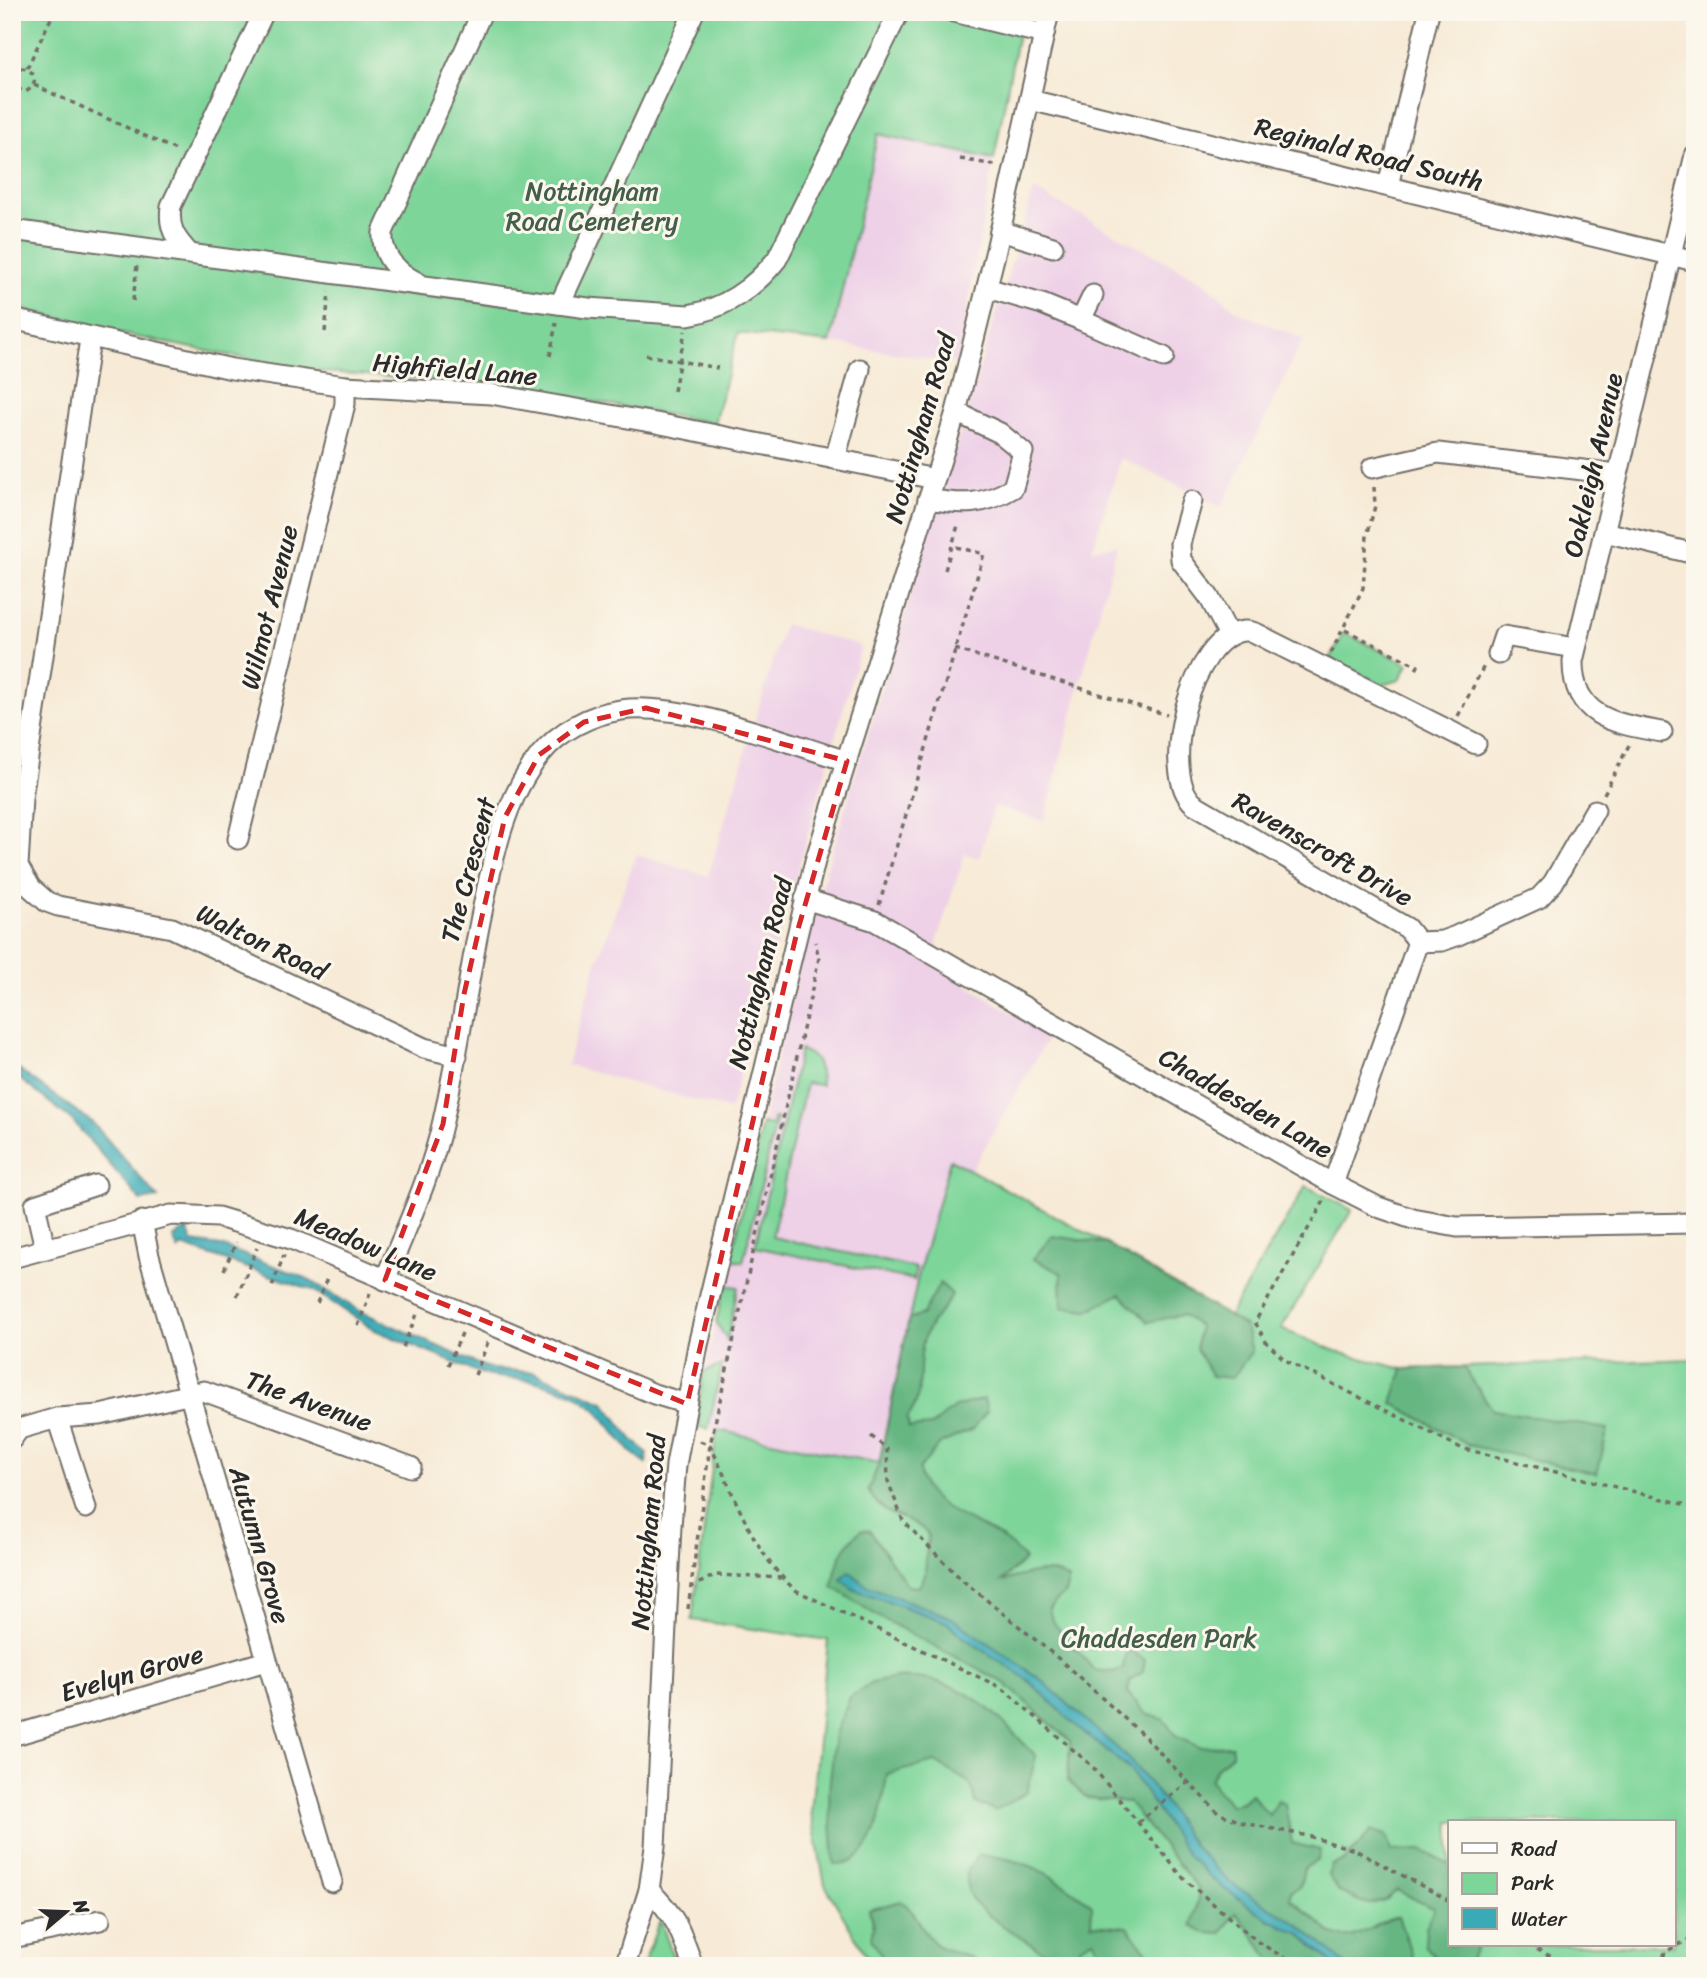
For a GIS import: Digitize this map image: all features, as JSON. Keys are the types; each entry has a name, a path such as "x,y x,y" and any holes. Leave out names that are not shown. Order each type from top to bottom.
{"street":[{"path":"189,253 174,236 169,220 171,206 264,12"},
{"path":"421,285 398,271 389,259 384,248 383,232 482,12"},
{"path":"560,304 694,12"},
{"path":"12,230 560,304 688,315 724,304 750,288 778,259 899,12"},
{"path":"954,12 1044,34"},
{"name":"Nottingham Road","path":"625,1966 649,1890 659,1801 676,1465 718,1254 805,899 956,412 987,288 1049,12"},
{"path":"1388,186 1429,12"},
{"name":"Reginald Road South","path":"1030,100 1695,261"},
{"name":"Oakleigh Avenue","path":"1662,732 1602,718 1582,698 1573,669 1575,649 1695,155"},
{"path":"1000,231 1053,247"},
{"path":"987,288 1042,304 1164,357"},
{"path":"1081,320 1093,295"},
{"name":"Highfield Lane","path":"12,319 90,339 232,369 345,386 491,394 935,479"},
{"name":"Walton Road","path":"90,339 16,849 21,874 38,895 58,906 172,928 424,1048 457,1056"},
{"path":"835,459 860,369"},
{"name":"Wilmot Avenue","path":"238,839 345,404 345,386"},
{"path":"928,499 964,506 992,500 1013,488 1023,452 1000,433 956,412"},
{"path":"1372,468 1438,453 1617,474"},
{"path":"1192,501 1182,533 1181,560 1209,597 1229,635 1249,631 1476,744"},
{"path":"1605,532 1695,554"},
{"name":"Ravenscroft Drive","path":"1229,635 1216,645 1202,666 1184,720 1178,767 1182,788 1189,800 1407,928 1418,942 1442,941 1456,936 1539,898 1553,883 1595,810"},
{"path":"1498,654 1504,636 1575,649"},
{"name":"The Crescent","path":"385,1280 438,1143 457,1056 464,994 505,817 528,771 561,734 606,713 656,708 677,711 847,761"},
{"name":"Chaddesden Lane","path":"805,899 875,920 1333,1184 1378,1207 1413,1219 1457,1227 1695,1223"},
{"path":"1333,1184 1418,942"},
{"path":"45,1248 35,1205 96,1185"},
{"name":"Meadow Lane","path":"12,1258 142,1221 190,1214 231,1220 291,1239 654,1394 687,1404"},
{"name":"Autumn Grove","path":"142,1221 149,1256 332,1882"},
{"name":"The Avenue","path":"189,1393 204,1391 411,1467"},
{"path":"12,1439 19,1429 57,1418 100,1415 189,1393"},
{"path":"57,1418 86,1508"},
{"name":"Evelyn Grove","path":"12,1736 266,1661"},
{"path":"649,1890 670,1909 678,1923 693,1966"},
{"path":"12,1938 100,1920"}],"path":[{"path":"27,68 54,12"},
{"path":"12,73 20,68 27,68 33,73 34,85 29,90 17,91 12,86"},
{"path":"34,85 193,158"},
{"path":"12,102 17,91"},
{"path":"960,159 1014,169"},
{"path":"132,301 139,247"},
{"path":"325,332 331,273"},
{"path":"550,356 560,304"},
{"path":"674,391 688,315"},
{"path":"646,355 718,368"},
{"path":"1324,667 1363,588 1367,536 1375,506 1372,468"},
{"path":"944,570 964,506"},
{"path":"875,920 984,554 952,546"},
{"path":"1345,630 1418,666 1415,672"},
{"path":"955,649 1184,720"},
{"path":"1450,730 1487,659 1498,654"},
{"path":"1595,810 1637,727"},
{"path":"781,1578 715,1575 690,1588 710,1445 819,958 814,934"},
{"path":"1333,1184 1255,1322 1266,1342 1285,1360 1461,1448 1695,1507"},
{"path":"224,1270 234,1246"},
{"path":"237,1296 255,1251"},
{"path":"272,1286 282,1260"},
{"path":"317,1303 326,1279"},
{"path":"358,1326 366,1305"},
{"path":"403,1347 412,1325"},
{"path":"448,1365 456,1346"},
{"path":"475,1375 482,1356"},
{"path":"871,1436 887,1449 888,1480 903,1521 962,1580 1031,1635 1126,1720 1218,1813 1244,1823 1308,1836 1355,1850 1448,1900"},
{"path":"710,1445 760,1549 781,1578 797,1591 1002,1688 1092,1766 1184,1879 1258,1942 1298,1966"},
{"path":"1138,1822 1187,1783"},
{"path":"1665,1966 1662,1962 1665,1952 1695,1936"},
{"path":"1530,1946 1570,1966"},
{"path":"1684,1966 1695,1960"}],"highlighted area":[{"path":"646,708 847,761 796,936 687,1404 385,1280 443,1124 464,994 505,817 539,755 584,722"}],"shaded area":[{"path":"878,134 994,159 957,363 830,343"},
{"path":"1034,190 1204,282 1238,312 1303,339 1222,507 1121,458 1092,550 1117,545 1044,821 994,806 979,858 965,854 937,940 939,968 1049,1036 971,1171 949,1159 879,1464 695,1426 700,1391 805,940"},
{"path":"784,624 861,646 730,1110 567,1065 597,962 636,855 708,876"}],"green space":[{"name":"Nottingham Road Cemetery","path":"12,12 1022,12 994,159 878,134 830,343 738,333 714,423 494,384 309,371 136,337 12,307"},
{"path":"1344,633 1408,664 1400,680 1382,685 1330,659"},
{"path":"800,1050 810,1055 817,1063 821,1085 806,1083 772,1237 916,1268 914,1280 755,1247"},
{"path":"773,1118 777,1118 743,1262 731,1259 762,1124 772,1126"},
{"name":"Chaddesden Park","path":"950,1159 1107,1244 1228,1317 1306,1186 1352,1210 1281,1329 1338,1352 1403,1369 1695,1359 1695,1966 872,1966 825,1885 811,1812 828,1640 692,1620 717,1430 879,1463 919,1272"},
{"path":"1052,1236 1107,1244 1246,1327 1252,1351 1232,1378 1212,1376 1196,1349 1199,1326 1182,1315 1148,1322 1120,1294 1089,1310 1062,1307 1061,1273 1033,1259"},
{"path":"940,1283 952,1294 924,1339 919,1390 907,1418 909,1428 931,1426 955,1407 984,1399 987,1411 973,1429 940,1444 919,1469 922,1483 940,1504 1004,1540 1025,1559 1002,1581 1044,1572 1069,1579 1065,1593 1049,1608 1052,1621 1094,1670 1113,1672 1123,1668 1125,1655 1131,1651 1145,1660 1143,1672 1130,1680 1128,1693 1146,1714 1163,1719 1177,1737 1199,1747 1232,1746 1232,1754 1217,1768 1210,1780 1230,1805 1242,1802 1251,1794 1269,1815 1278,1801 1285,1804 1292,1843 1320,1850 1318,1860 1304,1869 1300,1886 1291,1891 1290,1899 1328,1931 1345,1937 1359,1934 1398,1917 1416,1966 1277,1966 1235,1913 1221,1934 1206,1933 1192,1925 1200,1891 1128,1802 1087,1798 1068,1781 1070,1741 1003,1682 879,1617 833,1587 841,1556 861,1530 870,1531 908,1586 919,1587 925,1575 928,1534 912,1522 882,1508 868,1490 879,1464 909,1319 923,1314"},
{"path":"725,1285 738,1287 727,1340 716,1322"},
{"path":"722,1365 708,1429 695,1426 704,1372"},
{"path":"1463,1367 1493,1410 1608,1429 1597,1474 1468,1445 1392,1403 1403,1369"},
{"path":"895,1678 940,1682 959,1689 990,1710 1036,1756 1027,1792 995,1811 976,1803 970,1783 935,1762 887,1774 880,1816 868,1844 859,1855 848,1862 834,1864 829,1791 835,1734 850,1697 872,1683"},
{"path":"1371,1831 1386,1835 1391,1851 1422,1850 1448,1864 1448,1946 1477,1946 1467,1966 1442,1966 1425,1945 1426,1927 1434,1909 1397,1890 1387,1899 1368,1905 1339,1892 1328,1875 1332,1865 1345,1860"},
{"path":"979,1855 1027,1864 1053,1877 1092,1905 1091,1924 1128,1927 1153,1960 1153,1966 1095,1966 1099,1949 1093,1940 1080,1947 1081,1966 1071,1964 1024,1940 981,1909 969,1894 967,1869"},
{"path":"901,1901 934,1943 966,1955 979,1966 888,1966 871,1939 873,1927 869,1910"},
{"path":"659,1922 662,1924 676,1966 643,1966"}],"water":[{"path":"12,1065 93,1123 158,1198 141,1201 72,1120 12,1073"},
{"path":"187,1228 192,1242 221,1246 306,1278 362,1312 475,1363 492,1369 534,1372 604,1402 632,1439 647,1453 646,1464 630,1451 596,1409 572,1393 534,1381 490,1376 469,1369 375,1330 313,1290 182,1246 178,1250 173,1238"},
{"path":"849,1571 867,1586 950,1617 1039,1678 1128,1758 1164,1801 1193,1845 1229,1882 1296,1923 1348,1966 1335,1966 1299,1933 1270,1920 1220,1886 1189,1857 1130,1770 1074,1724 1028,1680 963,1637 946,1622 853,1589 841,1579"}]}
